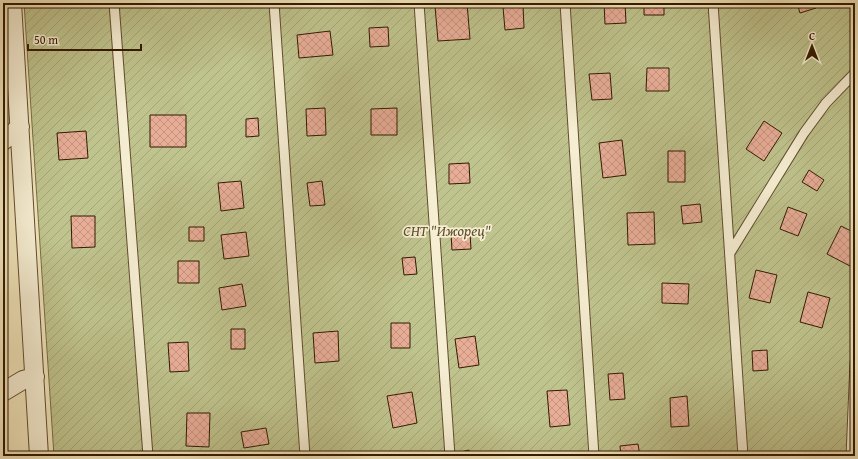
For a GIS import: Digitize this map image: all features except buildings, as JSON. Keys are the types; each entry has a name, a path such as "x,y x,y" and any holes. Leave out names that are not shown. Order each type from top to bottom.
{"street":[{"path":"12,3 39,456"},
{"path":"3,142 20,127"},
{"path":"3,392 22,380 34,377"}],"lane":[{"path":"114,3 148,456"},
{"path":"274,3 305,456"},
{"path":"419,3 450,456"},
{"path":"565,3 594,456"},
{"path":"713,3 743,456"},
{"path":"730,253 804,134 826,103 855,74"},
{"path":"851,456 852,396 855,363"}],"green space":[{"name":"СНТ \"Ижорец\"","path":"24,3 855,3 855,456 54,456"}]}
